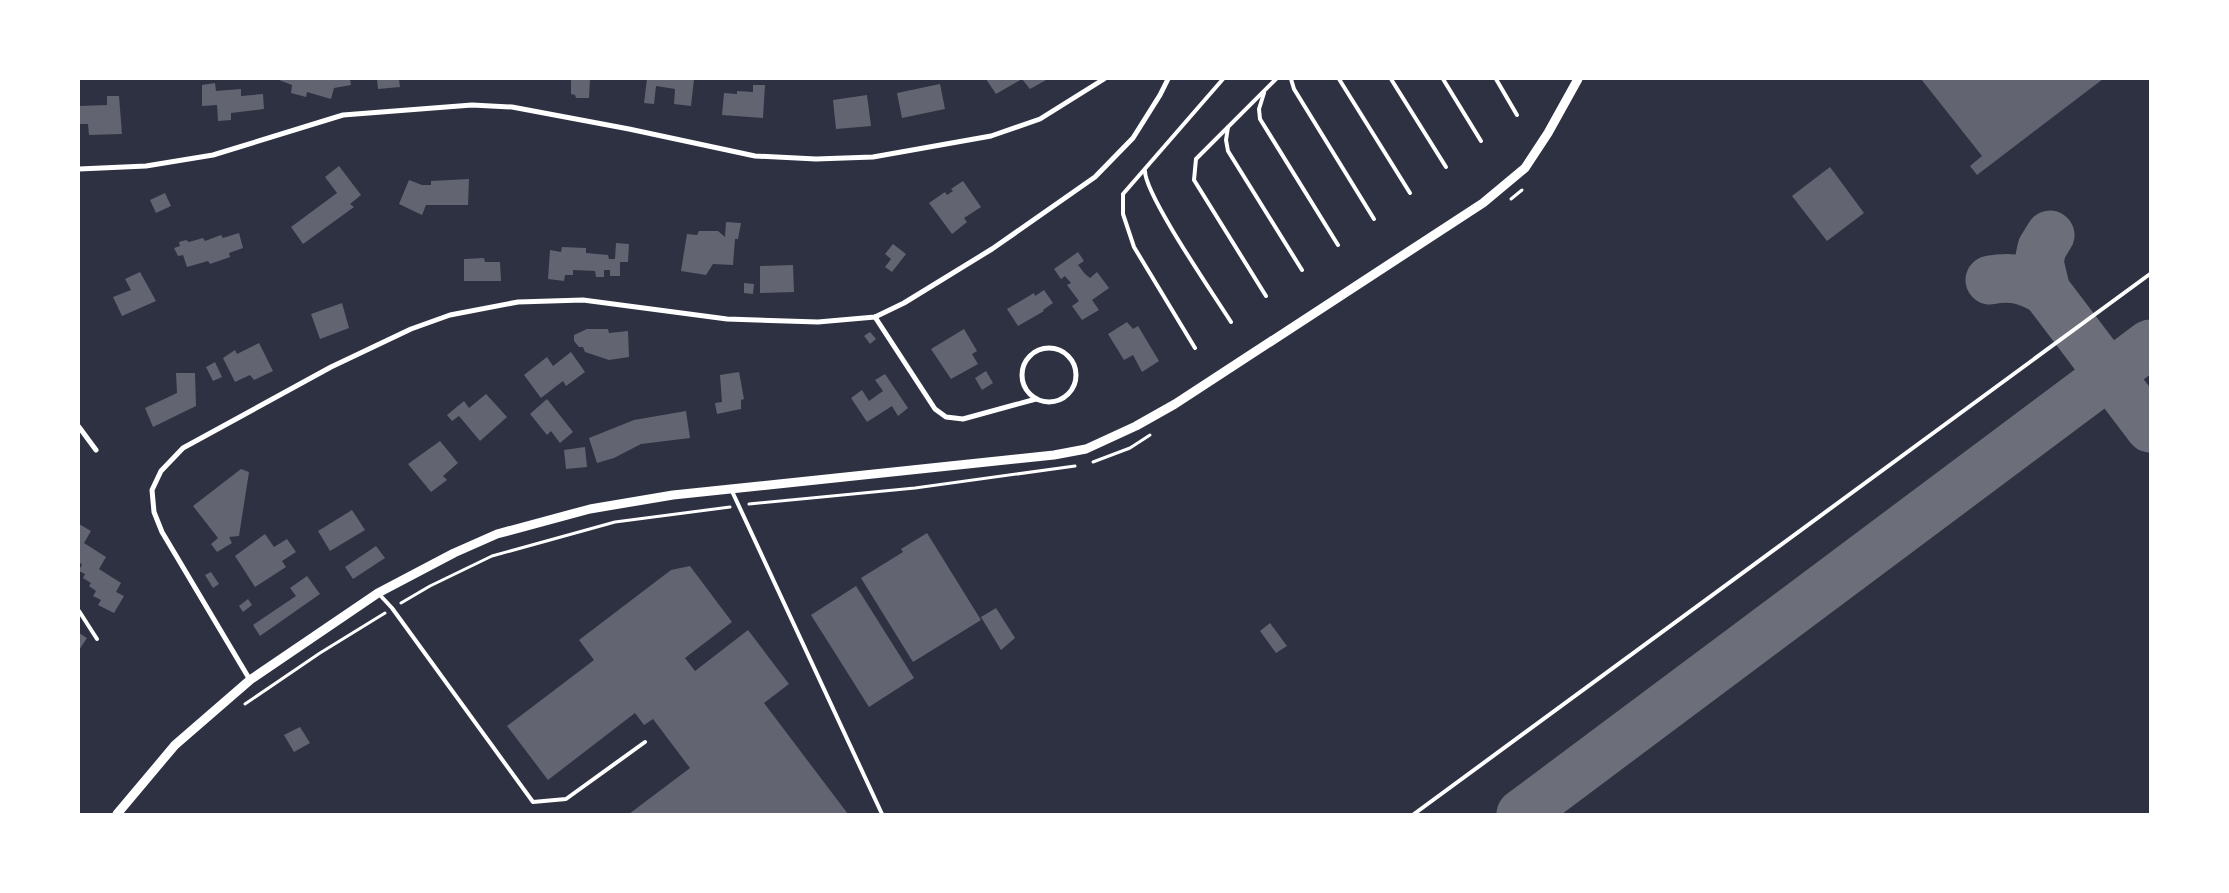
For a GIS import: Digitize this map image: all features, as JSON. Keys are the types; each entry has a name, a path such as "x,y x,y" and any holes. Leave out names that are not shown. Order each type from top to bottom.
{"street":[{"path":"79,169 146,166 214,155 343,115 472,105 522,109 629,129 755,156 816,159 873,157 991,136 1040,119 1104,79"},
{"path":"250,680 162,532 154,512 152,490 161,471 183,448 331,367 411,329 450,315 518,302 583,300 727,319 818,322 875,317 904,303 992,249 1094,177 1133,138 1168,79"},
{"path":"116,814 175,745 250,680 378,593 454,553 497,534 590,509 673,495 1054,455 1086,448 1112,439 1175,404 1483,203 1525,168 1548,133 1578,79"},
{"path":"875,317 935,409 946,417 963,419 1036,399 1054,402 1063,399 1075,385 1077,377 1072,359 1058,348 1040,349 1032,353 1026,360 1022,377 1024,386 1036,399"},
{"path":"79,427 96,450"}],"lane":[{"path":"1195,348 1134,247 1123,214 1123,194 1223,79"},
{"path":"1266,296 1194,180 1196,159 1276,79"},
{"path":"1291,79 1294,89 1374,219"},
{"path":"1339,79 1410,193"},
{"path":"1391,79 1446,167"},
{"path":"1443,79 1482,141"},
{"path":"1496,79 1517,116"},
{"path":"1265,90 1259,109 1260,118 1338,245"},
{"path":"1228,127 1226,140 1228,151 1302,270"},
{"path":"1145,169 1145,180 1163,213 1230,322"},
{"path":"1414,814 2150,274"},
{"path":"730,489 882,814"},
{"path":"378,593 392,608 533,802 566,800 645,742"},
{"path":"79,611 97,639"}],"building":[{"path":"279,79 350,79 351,85 334,88 331,99 307,92 306,97 291,93 292,85"},
{"path":"377,79 399,79 400,87 378,89"},
{"path":"571,79 590,79 589,98 576,98 575,95 571,94"},
{"path":"647,79 694,79 691,106 674,104 675,89 656,86 654,104 644,103"},
{"path":"986,79 1022,79 996,94"},
{"path":"1022,79 1048,79 1030,89"},
{"path":"1921,79 2103,79 1977,175 1970,166 1982,156"},
{"path":"215,83 216,91 241,89 241,96 263,94 264,109 231,113 231,120 218,121 217,105 202,106 202,85"},
{"path":"940,84 945,109 902,118 897,93"},
{"path":"753,85 765,85 763,118 722,115 724,93 737,94 737,91 753,92"},
{"path":"867,95 871,126 836,129 833,100"},
{"path":"107,96 119,96 122,134 89,135 88,124 80,124 79,106 107,105"},
{"path":"339,166 361,195 350,204 354,207 303,244 291,227 337,193 325,177"},
{"path":"1830,167 1864,213 1827,241 1792,196"},
{"path":"469,179 468,205 426,205 422,215 399,204 409,180 422,185 431,185 431,181"},
{"path":"963,181 981,207 964,218 967,222 952,234 929,203 945,192 947,195 953,191 951,189"},
{"path":"165,193 171,206 156,213 150,200"},
{"path":"726,222 741,223 738,239 735,239 733,265 713,264 706,275 681,271 687,234 697,235 699,231 718,231 725,237"},
{"path":"239,233 243,248 229,253 230,257 210,264 208,261 187,267 183,255 178,256 174,248 180,246 179,242 186,240 189,242 203,238 205,241 221,235 223,238"},
{"path":"616,243 629,244 628,262 620,262 620,276 610,276 610,270 604,270 604,277 596,277 595,271 573,270 573,275 565,275 564,281 548,279 550,250 561,252 562,247 586,248 586,253 608,255 609,259 615,259"},
{"path":"893,244 906,254 892,272 885,267 891,259 885,254"},
{"path":"1078,252 1084,261 1078,265 1085,274 1090,278 1097,272 1109,288 1092,300 1099,310 1082,320 1072,306 1079,301 1067,285 1071,283 1065,276 1061,279 1054,269"},
{"path":"484,258 485,262 500,262 501,281 464,281 464,259"},
{"path":"793,265 794,292 760,293 760,266"},
{"path":"140,272 156,301 122,316 113,297 131,290 125,279"},
{"path":"744,283 754,284 753,294 744,293"},
{"path":"1044,290 1053,303 1044,311 1018,326 1007,309 1034,293 1035,296"},
{"path":"342,303 349,328 320,339 311,314"},
{"path":"1127,322 1133,329 1138,326 1159,361 1142,372 1133,355 1124,360 1108,334"},
{"path":"587,329 608,329 609,333 628,331 629,357 609,360 585,352 583,347 579,347 574,341 574,335"},
{"path":"964,329 977,351 972,354 978,364 951,379 931,349"},
{"path":"870,332 876,339 870,344 864,336"},
{"path":"259,343 273,371 254,380 250,375 235,382 223,358 235,350 237,354"},
{"path":"571,352 585,372 566,386 563,381 541,398 524,375 547,357 553,366"},
{"path":"215,362 222,377 213,381 206,367"},
{"path":"986,371 993,383 982,390 975,378"},
{"path":"739,372 744,399 741,400 741,409 717,414 715,403 722,402 720,375"},
{"path":"176,373 195,373 196,406 153,427 145,408 177,393"},
{"path":"885,374 908,408 898,416 892,406 867,422 851,398 862,390 869,401 883,391 875,380"},
{"path":"486,394 507,417 480,441 459,416 452,421 447,415 464,401 469,408"},
{"path":"547,399 573,432 560,443 551,431 547,435 530,414"},
{"path":"686,411 690,438 641,444 614,458 597,463 589,438 634,420"},
{"path":"440,441 458,463 443,476 447,480 431,492 408,464"},
{"path":"585,447 587,467 566,469 564,450"},
{"path":"241,469 249,472 239,536 229,537 232,543 217,552 211,544 218,538 193,506"},
{"path":"352,510 365,530 330,551 318,531"},
{"path":"79,524 91,531 84,543 106,557 99,569 121,583 116,592 124,596 114,613 98,605 101,600 93,596 96,591 89,586 91,583 83,578 85,574 79,571 82,564 79,563"},
{"path":"927,533 981,620 913,662 861,578 903,552 901,549"},
{"path":"265,534 274,547 287,539 296,552 282,561 286,567 255,587 235,556"},
{"path":"376,546 385,558 353,579 345,567"},
{"path":"690,566 732,622 685,658 695,671 748,630 789,684 764,703 848,814 629,814 690,768 653,719 644,725 635,713 548,780 507,726 594,660 579,640 671,570"},
{"path":"211,572 219,584 213,588 205,575"},
{"path":"307,576 320,594 260,636 253,625 296,596 290,588"},
{"path":"856,586 914,678 869,707 811,615"},
{"path":"248,599 252,605 243,612 239,606"},
{"path":"996,608 1015,638 1001,650 981,617"},
{"path":"1270,623 1287,646 1276,653 1260,631"},
{"path":"79,633 87,638 79,650"},
{"path":"300,727 310,743 294,752 284,735"}],"taxiway":[{"path":"2050,235 2042,248 2039,262 2046,291 2150,428"},
{"path":"1990,280 2005,278 2019,280 2046,291"},
{"path":"1521,814 2150,344"}]}
